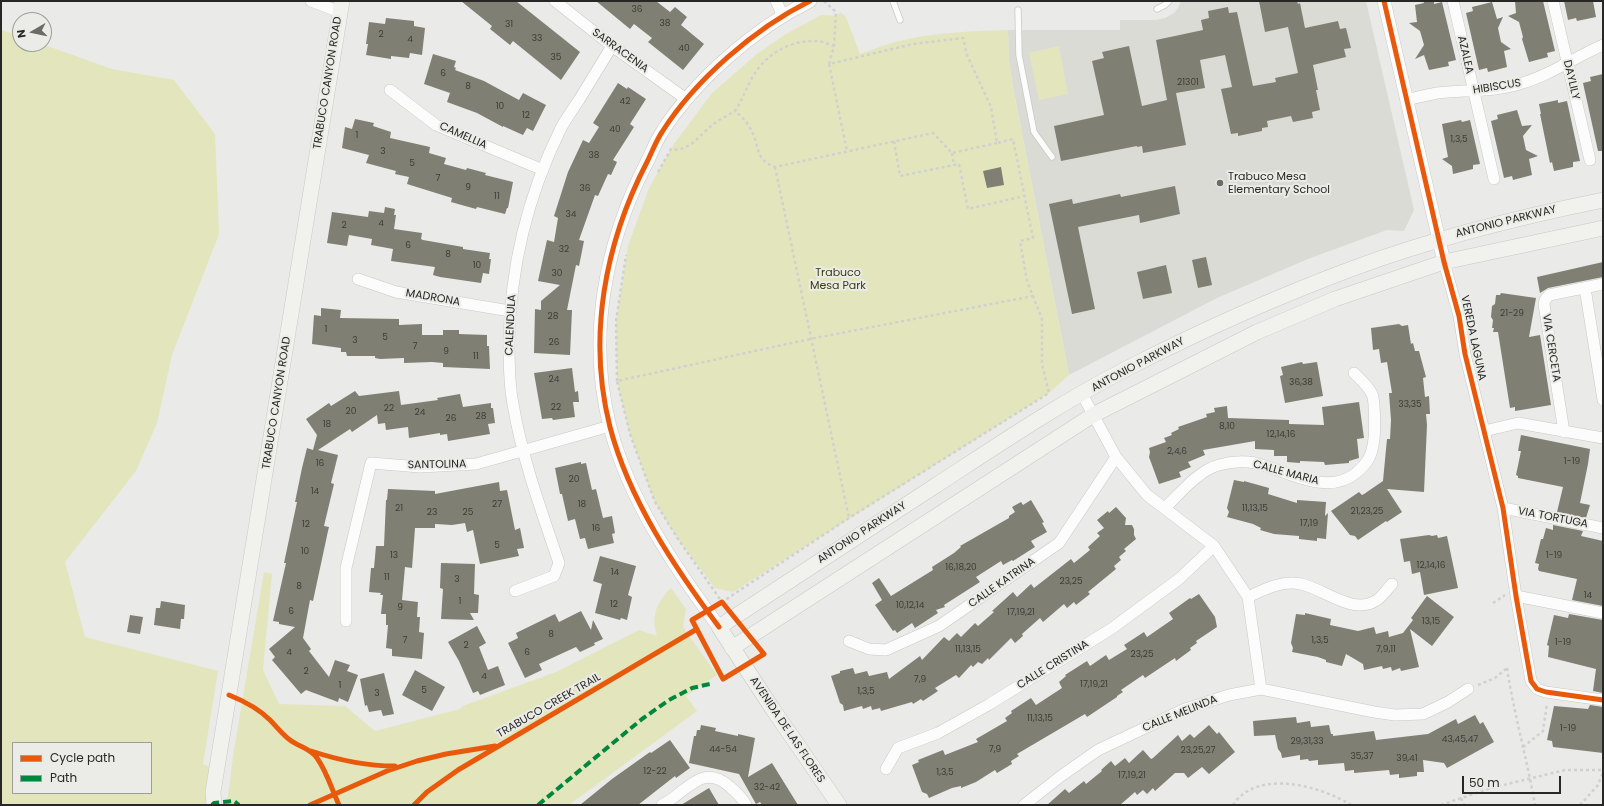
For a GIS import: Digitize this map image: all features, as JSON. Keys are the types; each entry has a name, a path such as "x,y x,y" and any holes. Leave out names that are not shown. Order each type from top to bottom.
{"main road":[{"name":"TRABUCO CANYON ROAD","path":"214,805 213,792 341,6"},
{"name":"ANTONIO PARKWAY","path":"719,627 1009,437 1132,366 1189,338 1268,303 1355,268 1439,240 1552,210 1603,200"},
{"path":"732,648 1093,415 1257,332 1335,299 1444,262 1603,228"},
{"name":"AVENIDA DE LAS FLORES","path":"719,627 839,805"}],"street":[{"path":"310,1 341,6"},
{"name":"SARRACENIA","path":"555,1 612,46 686,99"},
{"path":"776,1 784,16"},
{"name":"AVENIDA DE LAS FLORES","path":"719,627 647,518 619,457 610,426 601,376 600,325 604,284 626,206 662,133 686,99 731,54 759,32 810,1"},
{"name":"VEREDA LAGUNA","path":"1384,1 1444,262 1460,316 1465,354 1503,508 1516,596 1531,681 1537,689 1549,692"},
{"name":"AZALEA","path":"1453,1 1494,179"},
{"name":"DAYLILY","path":"1553,1 1590,160"},
{"name":"HIBISCUS","path":"1407,100 1435,94 1474,91 1519,84 1548,73 1603,45"},
{"name":"CALENDULA","path":"515,591 554,576 559,563 523,450 512,403 509,364 510,311 517,255 543,170 562,127 612,46"},
{"name":"CAMELLIA","path":"390,90 436,125 543,170"},
{"name":"MADRONA","path":"358,279 396,292 510,311"},
{"name":"VIA CERCETA","path":"1564,432 1544,304 1545,300 1549,295 1603,284"},
{"path":"1585,288 1603,400"},
{"name":"CALLE MARIA","path":"1165,508 1196,478 1218,465 1238,462 1253,463 1314,482 1332,483 1351,477 1367,464 1373,450 1375,431 1373,394 1354,373"},
{"path":"1082,394 1116,457 1147,495 1214,546 1248,597 1261,689"},
{"path":"1484,431 1518,423 1603,438"},
{"name":"SANTOLINA","path":"346,621 346,568 371,463 420,467 476,464 610,426"},
{"name":"CALLE KATRINA","path":"849,641 869,649 886,650 946,622 1059,543 1116,457"},
{"name":"VIA TORTUGA","path":"1503,508 1603,528"},
{"name":"CALLE CRISTINA","path":"886,769 898,748 938,734 1001,698 1104,633 1179,579 1214,546"},
{"path":"1248,597 1276,584 1301,584 1348,603 1364,605 1377,600 1392,584"},
{"path":"1516,596 1603,614"},
{"name":"CALLE MELINDA","path":"1024,805 1061,776 1098,750 1186,709 1229,695 1261,689 1395,715 1423,714 1448,702 1468,689"},
{"path":"1549,692 1603,700"},
{"path":"662,805 670,801 695,781 704,777 714,777 724,781 743,799 746,805"}],"lane":[{"path":"893,1 900,20"},
{"path":"1158,9 1165,6 1169,1"},
{"path":"1018,10 1018,55 1034,132 1052,157"}],"path":[{"path":"824,1 836,12 834,46 828,64 847,151"},
{"path":"828,64 913,44 964,38 967,54 991,107 997,143"},
{"path":"656,175 672,148 681,149 688,146 712,125 736,111 751,80 762,62 778,50 799,42 817,41 834,46"},
{"path":"736,111 750,128 763,160 775,167 933,133 952,153 954,165"},
{"path":"707,611 849,518 1049,393 1042,364 1042,319 1027,281 1020,241 1033,238 1014,139 952,153"},
{"path":"894,141 900,176 958,164 968,209 1024,196"},
{"path":"775,167 810,339 849,518"},
{"path":"626,253 616,321 617,381 630,434 655,502 678,539 734,617"},
{"path":"617,381 810,339 1033,296"},
{"path":"1468,689 1495,678 1507,668 1511,697 1535,805"},
{"path":"1523,747 1543,731 1549,692"},
{"path":"1441,805 1491,788 1565,770 1603,771 1598,785 1580,805"},
{"path":"1233,805 1245,793 1268,784 1296,784 1320,790 1351,805"},
{"path":"1461,798 1464,805"}],"shaded area":[{"name":"Trabuco Mesa Elementary School","path":"1181,1 1366,1 1414,210 1404,231 1387,230 1308,259 1217,298 1069,375 1013,87 1009,62 1008,30 1120,30 1120,20 1156,20 1165,18 1174,13"}],"green space":[{"name":"Trabuco Mesa Park","path":"840,12 846,17 860,54 882,46 917,37 969,31 1008,30 1009,62 1013,87 1069,375 1049,393 733,592 715,588 678,539 655,502 630,434 617,381 616,321 628,246 649,188 674,144 712,93 757,54 786,34 821,15 837,16"},
{"path":"1,30 12,33 12,52 52,52 52,48 112,69 174,80 215,134 219,234 172,355 157,423 136,471 65,562 85,637 218,671 203,764 210,767 206,805 1,805"},
{"path":"1059,46 1068,94 1039,100 1029,53"},
{"path":"264,572 272,574 263,670 279,704 345,706 375,731 460,709 463,706 556,672 639,630 657,636 655,629 656,610 662,599 671,588 686,609 683,627 717,675 686,696 697,711 569,805 227,805 233,756"}],"building":[{"path":"461,1 516,1 580,52 561,80 513,41 510,45 490,29 492,26"},
{"path":"596,1 656,1 670,12 675,7 687,17 681,25 704,44 683,70 648,42 652,38 634,24 630,29"},
{"path":"1259,1 1297,1 1298,4 1300,3 1305,28 1338,21 1340,29 1346,28 1351,48 1344,49 1346,57 1313,65 1320,110 1312,112 1313,118 1293,122 1291,116 1267,121 1268,127 1262,128 1262,131 1238,136 1238,133 1231,134 1221,89 1232,87 1225,55 1200,60 1205,88 1176,93 1186,145 1143,153 1142,146 1137,146 1061,161 1054,126 1104,115 1092,61 1104,58 1102,52 1129,46 1142,106 1167,100 1156,40 1203,30 1201,20 1209,18 1208,11 1228,7 1229,13 1237,12 1253,86 1276,82 1275,78 1298,73 1288,27 1265,32"},
{"path":"1423,1 1434,1 1434,4 1442,2 1456,60 1448,62 1449,66 1429,70 1424,55 1415,59 1424,45 1420,31 1409,23 1417,22 1415,5 1424,3"},
{"path":"1515,1 1543,1 1555,51 1547,53 1548,57 1529,62 1522,39 1523,37 1519,22 1508,16 1516,13"},
{"path":"1564,1 1593,1 1596,17 1577,21 1576,18 1568,20"},
{"path":"1492,2 1497,19 1503,17 1498,28 1501,42 1511,49 1504,51 1507,67 1488,72 1487,68 1479,70 1466,13 1473,11 1472,7"},
{"path":"386,18 414,21 414,26 425,28 422,55 410,53 409,58 391,56 391,59 366,55 369,22 385,24"},
{"path":"433,54 456,61 454,67 456,68 455,70 484,81 519,100 523,93 546,105 533,131 527,128 523,135 503,127 477,113 447,102 450,93 424,84"},
{"path":"1603,74 1603,151 1598,151 1583,83 1591,81 1590,77"},
{"path":"618,83 627,89 628,87 646,99 630,124 634,127 613,160 617,162 611,175 608,174 598,196 595,195 579,240 584,241 579,266 576,265 567,310 572,310 570,355 534,353 535,309 541,310 541,301 560,285 538,281 547,240 554,242 558,218 554,216 568,172 583,140 589,143 599,127 593,123"},
{"path":"1558,100 1558,103 1567,101 1580,161 1573,162 1573,167 1554,171 1552,162 1550,163 1539,104"},
{"path":"1517,110 1522,126 1532,125 1523,136 1526,150 1538,156 1529,159 1532,175 1513,180 1512,176 1504,178 1491,121 1498,119 1497,115"},
{"path":"355,119 374,123 373,126 391,132 390,138 430,147 429,153 446,158 444,164 466,170 467,168 486,173 485,175 513,182 508,208 505,214 477,207 476,209 451,202 452,198 407,184 409,177 395,174 396,171 366,163 369,155 342,148 345,127 352,129"},
{"path":"1461,120 1462,122 1470,120 1480,164 1473,165 1473,169 1453,174 1452,166 1442,159 1448,157 1442,124"},
{"path":"1001,167 1004,185 987,188 983,171"},
{"path":"1175,186 1180,214 1140,223 1139,215 1078,227 1095,309 1072,314 1049,204 1072,199 1073,204 1120,194 1121,197"},
{"path":"385,207 395,209 394,215 396,215 394,229 422,233 421,239 423,240 463,247 463,249 490,253 489,259 491,259 489,274 483,273 481,283 433,275 435,267 391,261 393,249 371,245 372,239 349,235 347,246 327,243 332,212 368,217 369,211 384,213"},
{"path":"1206,257 1212,285 1198,288 1192,260"},
{"path":"1603,262 1603,277 1548,288 1540,293 1537,277"},
{"path":"1166,265 1172,293 1143,299 1137,272"},
{"path":"1501,293 1536,298 1529,337 1540,335 1551,405 1515,411 1515,407 1510,408 1498,332 1493,332 1493,320 1491,317 1492,306 1495,304 1496,295 1500,295"},
{"path":"321,308 341,310 340,318 399,319 399,325 422,324 422,335 443,335 443,330 459,330 459,334 487,335 490,369 443,367 443,363 432,362 404,363 404,358 380,359 375,358 375,356 347,356 346,352 341,352 341,348 312,344 314,315 321,316"},
{"path":"1399,324 1402,326 1408,325 1411,344 1413,343 1415,351 1419,351 1426,377 1423,378 1425,397 1429,396 1430,414 1426,414 1427,425 1424,492 1387,489 1402,512 1358,540 1355,536 1350,535 1331,511 1359,492 1362,495 1383,481 1387,439 1390,439 1391,420 1389,393 1392,393 1387,362 1381,363 1379,349 1373,350 1371,328"},
{"path":"1302,362 1303,364 1317,362 1323,396 1285,403 1280,376 1283,375 1281,367"},
{"path":"572,368 575,392 578,391 579,402 573,402 575,417 553,420 552,418 542,419 534,373"},
{"path":"355,391 359,396 399,391 401,405 438,400 437,398 460,394 463,407 491,403 495,423 488,424 490,434 448,441 447,434 440,435 440,433 409,438 408,427 386,430 385,423 378,424 377,415 352,432 350,429 318,450 338,455 331,483 334,484 324,526 329,527 313,601 310,600 303,638 311,649 309,651 329,677 335,660 350,665 347,671 358,675 348,702 339,698 338,702 306,690 301,694 272,660 275,657 269,649 295,627 279,624 279,622 273,621 286,563 284,563 297,502 295,502 302,468 307,448 313,450 317,435 306,419 329,403 331,406"},
{"path":"1359,402 1364,438 1357,439 1359,458 1349,461 1349,463 1325,465 1324,462 1287,462 1287,456 1274,456 1274,450 1255,449 1255,441 1203,450 1205,455 1188,462 1191,467 1179,472 1181,477 1159,484 1149,457 1149,448 1166,442 1164,438 1172,435 1171,433 1179,429 1178,427 1207,417 1206,414 1215,412 1214,408 1227,406 1228,418 1289,420 1289,424 1324,425 1322,407"},
{"path":"1521,435 1590,449 1580,503 1590,505 1586,518 1557,512 1563,487 1518,478 1516,475 1521,451 1518,451"},
{"path":"581,462 581,464 586,463 592,490 596,489 603,518 612,516 615,533 612,534 614,543 588,549 585,538 580,539 575,519 568,521 562,494 560,494 555,468"},
{"path":"1234,480 1244,481 1269,488 1268,494 1297,503 1297,500 1326,502 1325,516 1328,513 1326,539 1317,538 1317,541 1299,539 1299,536 1274,534 1260,530 1261,528 1253,524 1227,517 1229,512 1227,508"},
{"path":"499,482 500,491 507,490 515,530 520,528 524,548 517,549 519,556 480,564 473,530 467,532 465,523 452,525 435,524 435,528 415,528 412,568 405,567 402,600 418,602 417,617 420,617 419,632 424,633 422,659 392,656 392,649 386,648 388,625 386,625 386,614 381,614 383,595 380,595 381,593 369,592 371,568 374,568 376,546 384,546 386,500 388,489 435,491 435,494"},
{"path":"1031,500 1044,522 1042,523 1047,532 1031,541 1035,547 1013,561 1012,560 1003,565 1001,561 976,577 980,582 944,605 945,607 936,610 938,613 915,628 912,623 897,633 895,630 893,631 875,605 882,600 872,583 879,578 891,596 933,570 932,567 954,553 961,547 960,546 1009,518 1009,516 1015,512 1012,507 1021,502 1023,505"},
{"path":"1116,507 1126,518 1125,525 1132,525 1136,539 1124,549 1126,551 1119,557 1121,560 1114,566 1116,569 1088,592 1090,594 1076,605 1074,602 1067,608 1064,604 1043,622 1040,618 1022,634 1023,636 1015,643 1011,638 989,660 988,658 982,664 978,662 973,667 971,665 959,678 956,675 935,688 938,691 923,701 921,699 913,704 912,702 881,711 880,708 872,710 871,706 863,709 862,706 844,711 831,676 840,673 840,671 853,668 855,674 867,671 869,676 887,672 889,679 920,656 922,660 944,637 949,641 957,633 961,637 975,623 978,626 1013,592 1017,597 1031,584 1034,588 1071,559 1074,563 1090,550 1088,547 1100,536 1097,533 1104,528 1097,520 1108,511 1109,513"},
{"path":"1553,525 1583,531 1581,536 1603,541 1603,606 1572,600 1577,579 1539,571 1539,564 1535,563 1541,539 1543,539 1546,528 1553,530"},
{"path":"1437,535 1438,538 1447,536 1458,588 1424,595 1420,572 1412,574 1410,561 1404,562 1400,539"},
{"path":"600,556 636,566 628,595 632,597 627,620 621,618 620,620 595,613 602,584 593,581"},
{"path":"441,563 475,564 474,594 479,595 478,613 470,613 474,620 441,619 443,589 440,588"},
{"path":"1199,594 1215,617 1217,627 1196,641 1197,643 1190,648 1191,650 1176,661 1175,658 1145,678 1143,675 1121,690 1123,692 1117,697 1087,717 1085,714 1017,754 1019,756 1011,761 1012,764 997,773 995,770 976,782 961,788 961,786 952,788 929,798 927,794 922,792 912,765 919,762 918,760 943,750 945,755 978,742 976,739 1007,721 1005,718 1012,713 1011,711 1031,698 1036,705 1062,688 1059,682 1066,676 1065,675 1087,661 1090,666 1106,655 1109,660 1127,649 1124,645 1144,632 1147,637 1173,619 1169,613 1190,598 1191,599"},
{"path":"1427,596 1454,617 1432,646 1410,629 1419,667 1401,671 1400,668 1392,671 1391,667 1383,669 1382,666 1364,670 1363,664 1346,654 1342,666 1326,662 1326,660 1318,657 1292,652 1293,648 1291,643 1296,614 1305,615 1305,613 1331,619 1330,625 1358,631 1374,627 1376,634 1388,631 1389,637 1403,633 1413,620 1411,618"},
{"path":"161,601 185,605 184,619 181,619 180,629 154,625 156,608 160,608"},
{"path":"581,611 591,630 593,620 603,639 594,643 595,645 580,652 576,647 539,664 542,670 525,678 508,643 518,638 516,633 555,614 559,622"},
{"path":"1569,614 1603,620 1603,693 1593,691 1596,669 1548,657 1549,646 1547,645 1554,615 1568,618"},
{"path":"130,615 143,617 140,634 127,632"},
{"path":"477,626 486,643 479,647 488,670 498,666 505,685 480,695 478,691 473,693 459,661 448,642"},
{"path":"415,670 445,687 432,711 402,695"},
{"path":"384,673 394,714 383,716 381,710 369,712 367,705 365,706 360,679"},
{"path":"1590,705 1603,707 1603,753 1553,747 1552,741 1547,740 1554,706 1588,709"},
{"path":"1475,715 1480,724 1483,722 1494,742 1447,768 1444,763 1423,760 1424,772 1417,772 1417,776 1399,778 1399,774 1390,775 1389,770 1354,773 1354,770 1345,771 1344,763 1318,765 1318,760 1300,760 1300,755 1282,758 1278,749 1275,735 1254,736 1253,721 1296,717 1297,723 1310,721 1311,727 1329,725 1333,736 1374,731 1376,740 1428,734 1456,719 1458,724"},
{"path":"701,725 716,728 715,731 755,738 748,777 772,763 798,805 762,805 760,802 756,804 739,774 689,763 694,736 696,736 697,730 700,730"},
{"path":"1209,725 1217,734 1219,732 1235,752 1209,774 1202,767 1188,778 1184,773 1175,773 1155,791 1153,788 1147,794 1143,790 1137,795 1135,792 1120,805 1047,805 1065,789 1069,793 1084,781 1086,784 1102,771 1101,770 1111,761 1115,766 1125,758 1129,763 1143,750 1151,759 1178,735 1182,741 1190,734 1194,738"},
{"path":"670,740 690,768 676,778 675,776 638,805 580,805 612,779 650,752 651,753"},
{"path":"709,788 719,805 681,805"}],"marked path":[{"path":"538,805 642,719 669,700 692,688 710,684"},
{"path":"212,805 214,803 234,801 239,805"}],"cycle path":[{"path":"719,627 686,581 655,532 641,507 618,454 610,427 603,393 600,359 604,291 620,225 632,193 662,132 691,93 728,57 768,26 789,12 810,1"},
{"path":"1384,1 1444,262 1459,316 1465,354 1503,508 1516,596 1531,681 1537,689 1546,692 1603,700"},
{"path":"722,602 764,654 723,679 692,620 722,602"},
{"name":"TRABUCO CREEK TRAIL","path":"414,805 427,792 458,770 697,629"},
{"path":"229,695 246,703 266,716 290,740 314,755 324,769 339,805"},
{"name":"TRABUCO CREEK TRAIL","path":"310,805 387,771 417,761 446,754 495,746"},
{"path":"311,751 352,762 395,766"}],"place":[{"name":"Trabuco Mesa Elementary School","path":"1220,183"}]}
